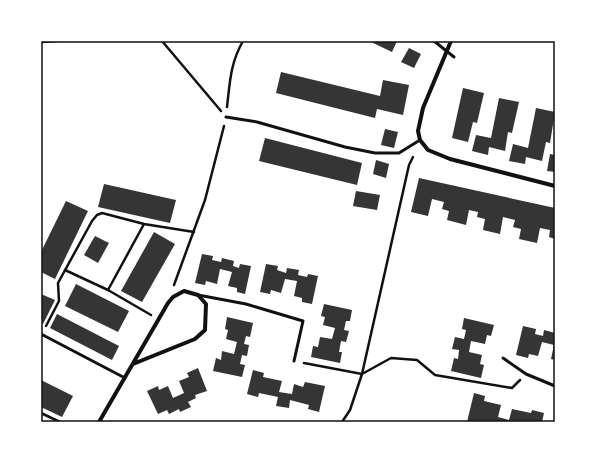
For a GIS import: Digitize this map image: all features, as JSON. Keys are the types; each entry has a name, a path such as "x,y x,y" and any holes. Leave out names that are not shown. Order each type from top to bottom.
{"street":[{"path":"451,41 423,108 418,131 420,140 428,150 450,159 555,186"},
{"path":"99,422 133,364 173,297 184,291 198,295 206,304 205,330 195,338 133,364"}],"lane":[{"path":"434,41 454,57"},
{"path":"226,117 257,122 345,147 375,153 399,153 420,140"},
{"path":"198,295 246,304 303,321 294,361"},
{"path":"41,334 125,378"},
{"path":"503,358 526,374 555,386"}],"path":[{"path":"41,42 57,41"},
{"path":"162,41 188,70 200,87 226,117"},
{"path":"177,280 205,200 226,117 229,77 236,53 243,41"},
{"path":"342,422 350,410 362,374 409,166 420,140"},
{"path":"41,334 59,301 58,282 92,221 97,215 102,213 144,224 194,232"},
{"path":"108,290 144,224"},
{"path":"65,270 108,290 150,315"},
{"path":"294,361 362,374 391,358 416,360 435,375 512,388 526,374"},
{"path":"41,413 60,422"}],"building":[{"path":"369,41 397,41 392,52"},
{"path":"409,48 421,54 414,68 401,62"},
{"path":"281,72 380,96 383,80 409,85 403,115 377,109 375,118 276,93"},
{"path":"463,88 484,93 477,123 473,122 468,142 452,138"},
{"path":"499,98 519,102 512,133 508,132 505,151 489,147 488,155 472,151 476,135 491,138"},
{"path":"536,108 555,112 550,143 546,142 542,161 526,157 525,164 509,161 513,144 528,148"},
{"path":"385,129 398,132 394,148 381,145"},
{"path":"265,138 362,163 357,185 259,161"},
{"path":"550,154 555,155 555,172 547,171"},
{"path":"376,160 389,164 386,178 373,174"},
{"path":"419,178 555,208 555,239 549,237 550,230 540,228 537,243 519,239 521,229 513,227 515,220 503,217 500,234 483,230 485,219 477,217 478,212 469,210 466,225 447,220 449,211 442,209 444,202 432,199 428,216 411,212"},
{"path":"104,184 176,200 170,223 98,207"},
{"path":"356,191 380,195 377,210 353,206"},
{"path":"66,201 88,211 55,279 41,272 41,252"},
{"path":"154,232 175,244 142,302 121,291"},
{"path":"95,236 109,243 98,263 84,255"},
{"path":"202,254 213,256 212,260 221,262 222,258 234,261 233,266 239,268 240,264 251,266 245,294 237,292 237,288 228,286 232,272 220,269 217,284 206,281 205,285 195,283"},
{"path":"266,264 278,266 277,270 286,273 287,268 299,270 298,275 307,277 308,274 318,276 312,304 302,302 302,298 294,296 297,281 285,279 281,293 271,290 270,294 260,292"},
{"path":"76,284 129,311 118,332 65,306"},
{"path":"41,294 55,300 43,324 41,323"},
{"path":"324,304 352,310 350,321 346,321 344,330 349,331 346,342 341,341 339,352 342,352 340,363 311,357 313,346 318,347 320,337 332,339 335,328 323,325 325,317 321,316"},
{"path":"57,314 119,346 112,360 50,328"},
{"path":"227,317 253,323 250,337 246,336 244,344 249,345 247,356 242,355 240,364 245,365 242,377 213,371 216,358 221,360 222,351 234,354 237,342 226,339 228,330 225,329"},
{"path":"464,318 494,325 491,336 487,335 485,344 471,341 469,352 482,355 480,364 484,365 481,378 451,371 454,358 458,359 459,350 452,349 455,337 464,339 466,330 462,329"},
{"path":"523,326 536,329 535,334 543,336 544,330 555,333 555,360 551,359 554,345 542,342 538,356 529,354 528,358 516,355"},
{"path":"198,368 207,391 195,395 196,398 188,402 191,407 180,412 179,409 169,414 167,410 158,414 147,391 158,386 159,390 168,386 173,398 184,393 179,381 189,377 187,373"},
{"path":"253,370 264,373 263,377 282,381 279,392 292,394 294,384 303,387 305,382 325,386 319,412 308,409 309,405 290,400 289,408 276,406 278,397 259,393 258,397 247,394"},
{"path":"41,380 73,396 62,417 41,407"},
{"path":"474,393 485,396 484,401 501,405 498,417 509,420 512,409 531,413 532,410 544,413 542,422 467,422"}]}
